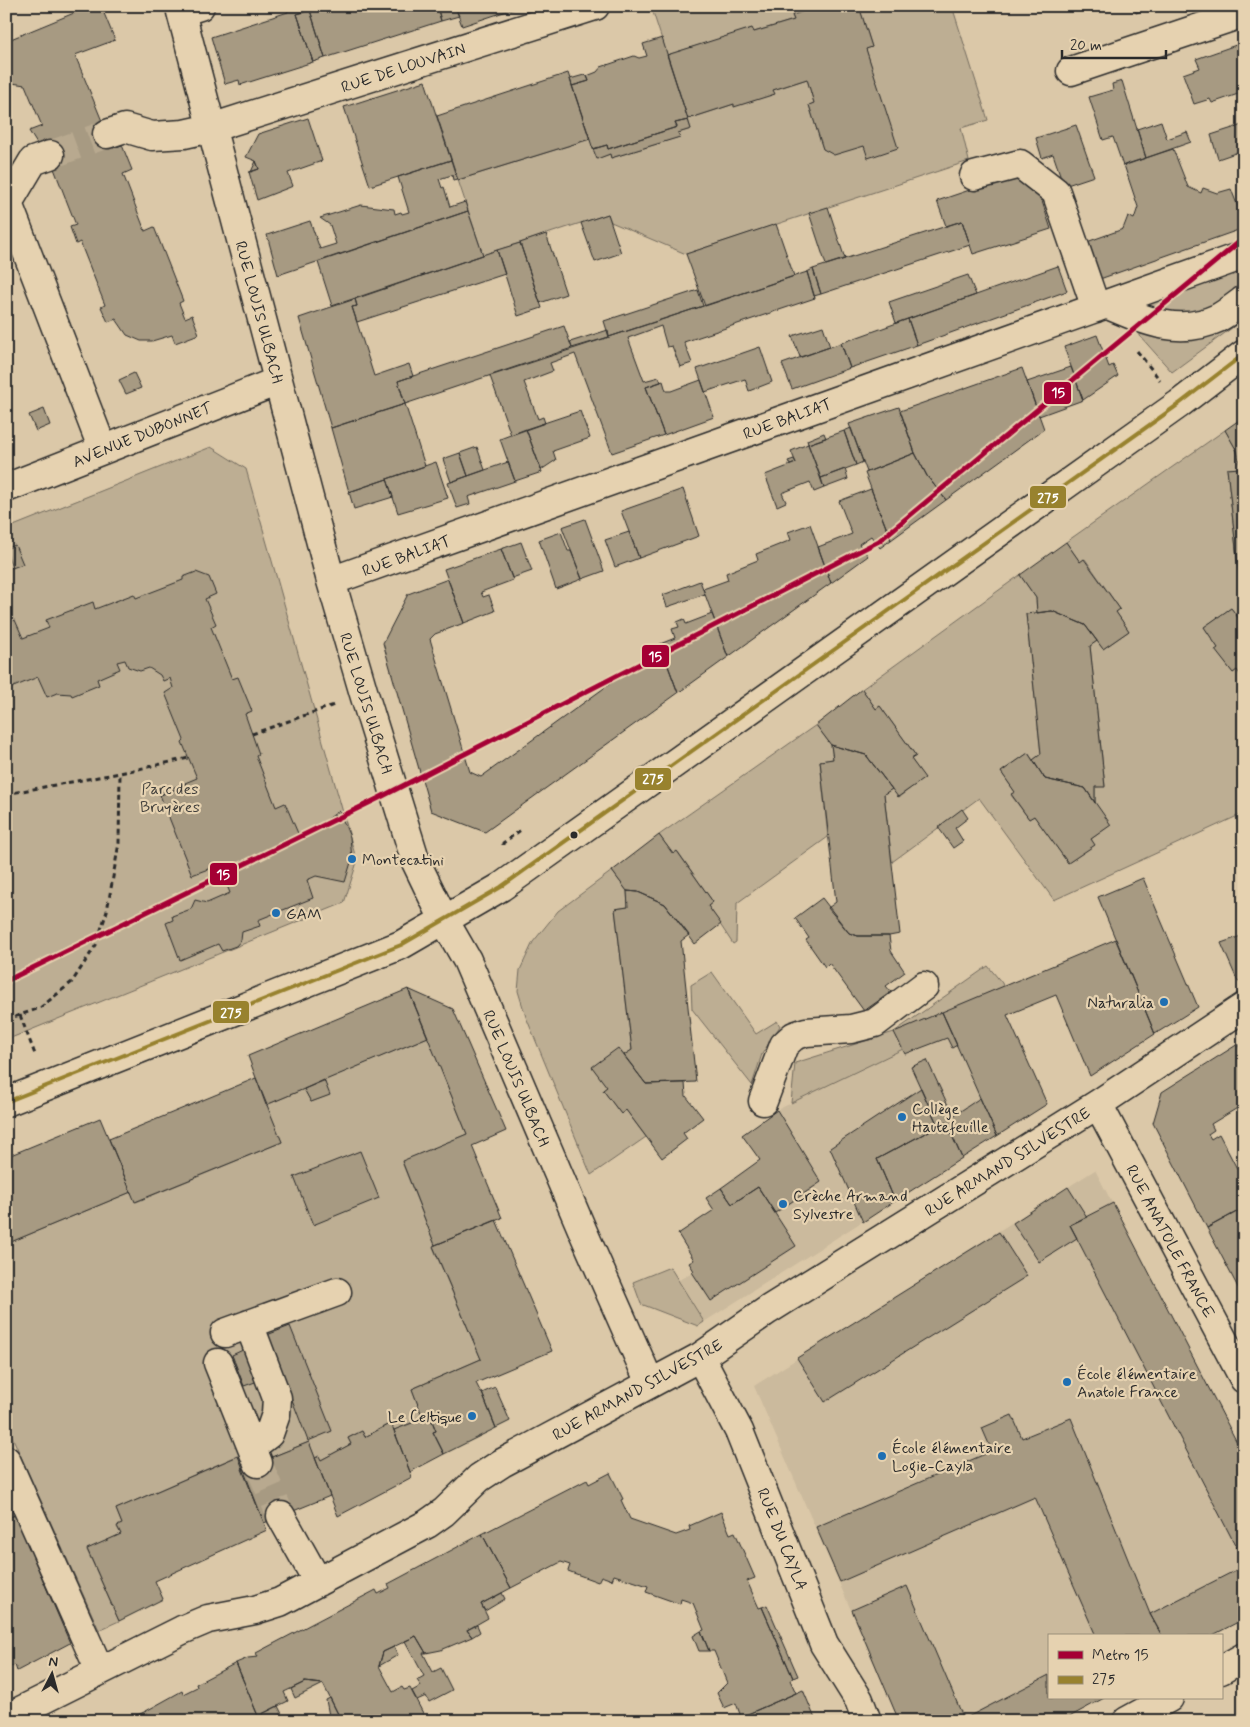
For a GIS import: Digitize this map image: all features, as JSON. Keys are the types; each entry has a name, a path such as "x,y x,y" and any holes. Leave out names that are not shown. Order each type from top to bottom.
{"street":[{"name":"RUE LOUIS ULBACH","path":"200,6 181,12 331,582 416,862 444,920 467,960 650,1383"},
{"name":"RUE DE LOUVAIN","path":"107,134 125,128 152,136 184,134 208,118 595,6"},
{"path":"1071,71 1244,13"},
{"path":"50,154 33,162 7,201 103,450"},
{"path":"974,176 1020,164 1056,192 1101,306 1151,323 1175,326 1200,325 1220,317 1244,300"},
{"name":"RUE BALIAT","path":"331,582 1244,255"},
{"path":"6,1102 401,944 501,887 1179,404 1244,354"},
{"name":"AVENUE DUBONNET","path":"6,488 278,381"},
{"path":"763,1101 784,1045 794,1036 806,1032 851,1030 875,1023 924,986"},
{"name":"RUE ARMAND SILVESTRE","path":"7,1721 18,1712 182,1630 208,1620 255,1610 280,1602 427,1524 444,1512 479,1478 502,1463 700,1357 768,1310 1098,1104 1244,1007"},
{"name":"RUE ANATOLE FRANCE","path":"1098,1104 1244,1379"},
{"path":"218,1363 255,1455 269,1434 276,1414 276,1398 237,1328 336,1292"},
{"name":"RUE DU CAYLA","path":"700,1357 739,1431 824,1644 859,1700 867,1721"},
{"path":"6,1460 100,1671"},
{"path":"280,1516 318,1582"},
{"path":"1222,1669 1244,1657"},
{"path":"1127,1721 1164,1700"}],"path":[{"path":"1131,344 1179,404"},
{"path":"252,734 364,694"},
{"path":"6,794 189,758"},
{"path":"6,1018 40,1008 72,982 96,946 107,911 120,843 120,773"},
{"path":"20,1015 46,1086"}],"shaded area":[{"path":"947,1038 952,1047 957,1045 997,1136 704,1322 679,1280 694,1271 689,1263 694,1260 678,1234 714,1211 706,1198 760,1160 742,1135 777,1110 903,1049 905,1054"},
{"path":"1095,1170 1244,1456 1244,1619 1215,1634 1048,1634 1048,1700 1100,1700 1062,1721 899,1721 754,1386"}],"green space":[{"path":"659,6 821,6 792,16 794,20 754,32 752,29 667,55 652,9"},
{"path":"859,6 952,6 988,120 961,128 969,161 686,254 611,222 608,214 483,255 458,180 590,139 597,158 610,154 611,158 679,137 678,133 691,129 688,119 734,104 734,106 774,94 773,90 807,79 814,103 809,105 823,149 864,146 897,148 866,49 872,47"},
{"path":"1244,267 1244,283 1209,307 1199,311 1177,313 1146,307 1147,302"},
{"path":"1244,311 1244,319 1172,372 1140,336 1140,331"},
{"path":"1225,430 1237,451 1240,468 1227,469 1243,610 1236,615 1231,608 1204,627 1218,648 1216,650 1233,673 1237,670 1244,680 1244,813 1054,900 979,798 892,862 884,794 892,789 899,797 924,778 911,759 916,756 880,706 876,709 862,689 1020,575 1036,598 1037,613 1026,614 1041,754 1033,760 1028,753 1001,772 1015,792 1011,795 1029,819 1034,816 1068,863 1094,845 1091,839 1110,825 1095,803 1095,787 1105,786 1090,646 1097,641 1103,649 1129,631 1116,612 1120,609 1085,559 1080,562 1066,542"},
{"name":"Parc des Bruyères","path":"211,447 246,469 357,862 344,903 6,1040 6,529"},
{"path":"816,725 831,745 833,759 820,761 828,837 737,903 736,942 733,944 708,906 713,902 678,852 673,854 659,835"},
{"path":"612,871 627,891 628,907 615,909 632,1050 624,1055 618,1048 607,1087 603,1090 621,1114 626,1110 646,1137 591,1175 526,1017 518,991 520,970 533,942 558,911"},
{"path":"988,966 1002,983 1003,987 895,1033 903,1049 791,1103 795,1063 894,1032"},
{"path":"712,972 756,1034 777,1021 780,1026 762,1054 752,1085 692,1009 691,985"},
{"path":"428,1037 467,1134 402,1162 435,1245 433,1247 481,1359 412,1389 423,1418 394,1430 390,1423 365,1437 362,1431 348,1438 351,1444 321,1460 315,1458 309,1442 242,1469 237,1456 116,1509 122,1524 117,1527 121,1534 87,1550 119,1621 99,1630 6,1423 6,1244 131,1192 136,1202 282,1142 266,1105 304,1089 311,1102 329,1095 324,1080"},
{"path":"670,1267 704,1322 698,1326 641,1304 633,1282"}],"building":[{"path":"91,6 101,6 115,40 75,55 113,148 122,145 132,170 123,174 145,231 154,227 183,301 179,303 185,318 192,315 199,334 175,343 172,335 152,341 141,341 127,335 116,319 108,322 101,307 105,305 80,242 76,244 70,227 76,225 53,166 47,142 46,140 37,144 29,131 42,126 25,85 12,83 6,85 6,41"},
{"path":"286,6 437,6 441,21 325,58 310,10 297,14 313,62 240,85 239,80 225,84 211,37 288,12"},
{"path":"437,6 455,6 459,16 441,21"},
{"path":"455,6 522,6 462,26"},
{"path":"821,6 859,6 872,47 866,49 898,148 868,158 864,146 834,155 823,149 809,105 814,103 807,79 773,90 775,94 734,107 734,104 688,119 667,55 752,28 754,32 794,20 792,15"},
{"path":"1134,6 1155,6 1136,13"},
{"path":"310,10 325,58 313,62 297,14"},
{"path":"662,38 688,120 675,123 677,127 608,149 607,145 593,149 572,86 589,81 587,76 597,72 601,67 634,56 639,58 647,56 643,44"},
{"path":"1236,45 1244,67 1244,92 1212,103 1210,99 1194,104 1183,74 1200,68 1196,59"},
{"path":"568,73 590,139 458,180 437,116"},
{"path":"584,75 587,76 589,81 572,86 570,79"},
{"path":"425,81 451,160 370,186 344,107"},
{"path":"1122,81 1146,158 1123,166 1113,137 1103,140 1089,97 1113,90 1112,84"},
{"path":"308,118 322,161 288,173 293,186 257,200 249,172 259,169 256,161 246,157 258,134"},
{"path":"688,120 691,129 678,133 680,137 611,158 610,154 597,159 593,149 607,145 608,149 677,127 675,123"},
{"path":"1161,121 1167,139 1187,132 1191,142 1146,158 1137,129"},
{"path":"1076,125 1094,176 1064,186 1053,154 1042,158 1036,138"},
{"path":"1242,125 1244,130 1244,150 1218,159 1211,135"},
{"path":"1173,149 1188,187 1201,193 1203,188 1217,193 1231,189 1244,222 1244,228 1097,280 1084,243 1123,229 1128,216 1134,219 1138,207 1124,165"},
{"path":"451,160 457,179 453,180 452,175 439,179 442,188 444,187 450,207 465,202 468,211 278,275 267,235 310,221 320,249 336,244 330,225 320,218 361,205 394,209 395,214 409,212 398,177"},
{"path":"256,161 259,169 251,172"},
{"path":"1020,173 1040,195 1051,229 973,254 962,221 946,226 937,201"},
{"path":"828,207 845,259 826,265 809,213"},
{"path":"468,211 483,255 332,306 318,262"},
{"path":"608,214 621,253 595,262 581,223"},
{"path":"962,221 970,245 821,294 813,269"},
{"path":"776,224 794,276 705,306 686,254"},
{"path":"546,234 566,294 540,303 520,243"},
{"path":"520,243 542,308 518,316 497,250"},
{"path":"497,250 505,274 357,322 352,307 357,306 355,299"},
{"path":"1058,266 1067,291 917,345 908,319"},
{"path":"813,269 821,294 814,296 807,272"},
{"path":"807,272 815,298 684,342 692,363 680,367 672,346 667,347 661,326 628,338 644,381 659,377 661,382 646,387 664,435 612,453 575,354 550,363 553,371 524,382 538,419 543,417 545,423 511,435 490,376"},
{"path":"968,275 976,295 896,323 889,302"},
{"path":"698,290 703,306 609,337 604,321"},
{"path":"355,299 357,306 352,307 374,376 409,364 413,376 398,381 405,404 331,428 299,318"},
{"path":"908,319 917,345 850,368 841,343"},
{"path":"564,326 572,348 405,404 398,381"},
{"path":"823,326 830,347 800,357 792,336"},
{"path":"608,330 609,337 572,348 570,342"},
{"path":"1097,335 1109,367 1113,365 1118,376 1083,400 1064,347"},
{"path":"841,343 850,368 792,389 782,364"},
{"path":"760,347 772,382 749,391 745,379 705,392 697,369"},
{"path":"1071,367 1083,400 1039,416 1027,382"},
{"path":"1022,368 1044,429 946,500 927,476 915,453 900,411"},
{"path":"134,373 141,388 126,394 119,380"},
{"path":"701,380 714,417 664,435 646,387 663,381 666,391 671,391"},
{"path":"405,404 425,466 349,492 331,428"},
{"path":"899,407 915,453 867,472 849,424"},
{"path":"44,409 50,425 36,431 29,415"},
{"path":"580,411 590,438 553,451 556,460 541,470 526,429"},
{"path":"1244,414 1244,460 1239,460 1237,451 1225,430 1242,418 1241,416"},
{"path":"851,428 863,462 856,465 844,431"},
{"path":"526,429 542,472 515,481 500,439"},
{"path":"844,431 856,465 821,478 808,444"},
{"path":"824,433 826,438 808,444 807,440"},
{"path":"808,444 824,488 814,492 810,482 782,493 786,502 777,506 765,475 796,463 791,451"},
{"path":"477,447 485,470 468,476 460,453"},
{"path":"460,453 468,476 451,482 443,459"},
{"path":"915,453 927,476 946,500 891,540 865,473"},
{"path":"794,459 796,463 790,465 788,461"},
{"path":"1239,460 1244,460 1244,625 1236,615 1243,610 1227,469 1240,468"},
{"path":"436,462 448,498 398,513 387,479"},
{"path":"508,462 515,481 468,497 470,504 457,508 448,483"},
{"path":"845,469 848,479 824,488 821,478"},
{"path":"387,479 393,497 354,509 349,492"},
{"path":"683,489 699,536 639,558 621,511"},
{"path":"871,489 891,540 880,548 871,536 859,544 868,556 831,583 818,547 852,534 839,501"},
{"path":"585,519 604,571 582,579 562,527"},
{"path":"810,524 831,583 728,657 703,589 728,580 726,573 758,560 756,554 791,540 788,532"},
{"path":"561,532 582,579 556,589 539,540"},
{"path":"629,532 639,558 615,567 605,540"},
{"path":"521,542 532,571 512,578 501,549"},
{"path":"1066,542 1080,562 1084,559 1120,609 1116,612 1129,631 1103,649 1085,625 1052,611 1037,613 1036,598 1020,575"},
{"path":"15,545 23,564 12,568 6,549"},
{"path":"501,549 513,580 481,592 483,597 489,595 495,611 464,623 444,569"},
{"path":"196,572 209,577 216,594 205,599 216,624 211,627 232,679 238,677 252,711 245,714 259,754 256,756 276,807 285,803 300,838 339,811 350,837 352,859 345,882 316,876 307,880 313,898 258,920 260,926 242,932 241,940 236,946 222,951 218,944 180,960 166,923 173,920 172,916 191,909 195,900 207,903 230,893 219,865 192,875 160,795 185,786 185,783 197,778 165,693 173,688 170,678 163,681 160,675 149,668 140,671 128,667 125,660 117,662 120,669 97,679 99,685 72,696 71,694 57,693 47,697 38,677 6,690 6,624 15,620 23,638 49,628 46,620 93,602 95,609 134,594 136,598 183,580 183,577"},
{"path":"448,579 464,623 435,634 430,639 470,772 481,777 661,647 678,693 485,832 431,811 383,643 408,594"},
{"path":"700,581 705,594 667,607 663,595"},
{"path":"1231,608 1244,625 1244,680 1237,670 1233,673 1215,650 1218,648 1204,627"},
{"path":"1052,611 1085,625 1097,641 1090,646 1105,787 1095,787 1095,803 1085,788 1045,779 1033,760 1041,754 1026,614"},
{"path":"712,614 728,657 678,693 660,644 675,638 672,629 679,627 677,622 684,619 686,624"},
{"path":"862,689 876,709 880,706 916,756 911,759 925,778 898,797 866,755 831,745 816,725"},
{"path":"831,745 866,755 892,789 884,794 900,934 858,936 849,933 828,908 836,902 820,761 833,759"},
{"path":"1028,753 1045,779 1085,788 1111,825 1091,839 1095,845 1068,863 1034,816 1029,819 1011,794 1015,792 1001,772"},
{"path":"185,783 185,786 160,795 159,793"},
{"path":"962,809 968,818 955,828 963,841 953,848 938,827"},
{"path":"659,835 673,854 677,851 713,902 708,906 721,924 695,944 665,904 638,892 627,891 612,871"},
{"path":"1143,878 1198,1007 1155,1034 1098,897"},
{"path":"627,891 638,892 665,904 689,935 681,941 696,1082 646,1084 624,1055 632,1050 615,909 628,907"},
{"path":"822,898 849,933 858,936 889,936 891,951 905,972 886,986 891,992 864,1011 829,963 825,967 806,940 809,938 795,918"},
{"path":"1244,935 1244,979 1238,982 1221,943"},
{"path":"1116,939 1155,1034 1090,1076 1056,995 1007,1015 1047,1104 997,1136 942,1012"},
{"path":"408,989 428,1037 266,1105 248,1056"},
{"path":"408,989 453,1009 506,1131 472,1146 502,1218 435,1245 402,1161 467,1134"},
{"path":"942,1012 957,1045 952,1048 947,1038 905,1054 894,1032"},
{"path":"1238,1044 1244,1059 1244,1104 1211,1124 1214,1130 1208,1134 1211,1139 1219,1134 1244,1182 1244,1208 1207,1228 1153,1123 1162,1092"},
{"path":"618,1048 646,1084 685,1083 686,1096 703,1118 683,1133 687,1139 662,1158 626,1110 621,1114 603,1090 607,1087 592,1067"},
{"path":"927,1060 953,1116 980,1098 997,1136 962,1158 946,1122 938,1126 911,1067"},
{"path":"256,1078 282,1142 135,1202 109,1139"},
{"path":"324,1080 330,1095 311,1102 304,1089"},
{"path":"921,1088 938,1126 877,1159 895,1201 863,1222 830,1148"},
{"path":"777,1110 821,1182 775,1213 758,1187 732,1204 721,1188 760,1160 742,1135"},
{"path":"100,1118 131,1192 6,1244 6,1157"},
{"path":"946,1122 962,1158 895,1201 877,1159"},
{"path":"360,1151 379,1198 313,1225 294,1177"},
{"path":"758,1187 796,1246 711,1301 692,1272 694,1271 689,1263 694,1260 678,1234 714,1210 706,1198 721,1188 732,1204"},
{"path":"1068,1187 1087,1217 1070,1225 1077,1238 1039,1262 1013,1223"},
{"path":"1113,1203 1244,1456 1244,1562 1070,1225"},
{"path":"1244,1208 1244,1299 1207,1228"},
{"path":"496,1220 552,1351 476,1383 496,1428 444,1454 433,1432 436,1431 430,1416 423,1418 412,1389 481,1359 433,1246"},
{"path":"999,1232 1027,1276 825,1402 797,1358"},
{"path":"290,1326 332,1431 308,1441 267,1335"},
{"path":"245,1349 258,1381 244,1386 232,1355"},
{"path":"495,1387 510,1421 496,1428 482,1393"},
{"path":"1012,1415 1022,1438 1071,1418 1150,1614 1161,1634 1095,1634 1035,1497 840,1582 816,1527 992,1451 982,1428"},
{"path":"430,1416 436,1431 433,1432 444,1454 410,1472 394,1430"},
{"path":"391,1423 412,1477 338,1516 315,1458 319,1456 321,1460 351,1444 348,1438 362,1431 365,1437"},
{"path":"309,1442 330,1496 264,1523 242,1469"},
{"path":"238,1456 267,1530 155,1581 163,1599 119,1621 87,1549 121,1534 117,1526 122,1524 116,1509"},
{"path":"610,1473 623,1499 621,1500 630,1519 676,1535 690,1530 689,1526 721,1512 730,1534 735,1532 755,1578 747,1581 759,1608 762,1607 793,1678 790,1680 796,1693 741,1717 736,1703 724,1708 717,1693 727,1683 714,1651 709,1651 701,1631 704,1630 693,1603 681,1599 680,1604 646,1592 648,1586 614,1575 612,1580 601,1576 598,1582 568,1571 570,1565 561,1562 511,1588 482,1534 587,1480 589,1484"},
{"path":"10,1503 15,1515 8,1518 6,1504"},
{"path":"6,1514 8,1518 15,1515 70,1643 17,1671 15,1665 6,1669"},
{"path":"482,1534 511,1588 481,1604 488,1618 467,1630 472,1637 441,1650 426,1653 416,1636 383,1652 379,1666 393,1692 402,1687 404,1690 410,1688 427,1721 330,1721 339,1716 323,1684 305,1682 284,1692 288,1701 258,1716 236,1663 248,1658 258,1657 256,1653 376,1590 378,1594 390,1588 388,1584"},
{"path":"1244,1566 1244,1619 1215,1634 1161,1634 1150,1614"},
{"path":"907,1586 964,1719 1048,1676 1048,1700 1100,1700 1062,1721 899,1721 852,1610"},
{"path":"502,1593 505,1599 485,1611 481,1604"},
{"path":"767,1605 798,1676 793,1678 762,1607"},
{"path":"477,1625 480,1632 472,1637 467,1630"},
{"path":"701,1631 709,1651 699,1651 693,1636"},
{"path":"416,1636 426,1653 423,1653 433,1672 441,1668 452,1690 429,1702 426,1696 417,1700 412,1691 421,1686 417,1680 424,1676 405,1641"},
{"path":"394,1647 398,1655 379,1666 383,1652"},
{"path":"236,1663 258,1716 249,1721 150,1721 146,1711 182,1691 183,1694 197,1687 196,1684"},
{"path":"305,1682 323,1684 295,1698 291,1689"},
{"path":"803,1690 816,1721 734,1721 741,1717"},
{"path":"330,1698 339,1716 330,1721 326,1700"},
{"path":"278,1706 282,1714 266,1721 262,1714"},
{"path":"146,1711 150,1721 126,1721"}],"tunnel":[{"path":"50,155 107,134"},
{"path":"258,1463 281,1516"}],"metro line":[{"name":"15","path":"6,981 379,798 879,541 1244,238"}],"transit line":[{"name":"275","path":"6,1102 401,945 501,887 1179,404 1244,354"}],"place":[{"name":"Montecatini","path":"352,859"},
{"name":"GAM","path":"276,913"},
{"name":"Naturalia","path":"1164,1002"},
{"name":"Collège Hautefeuille","path":"902,1117"},
{"name":"Crèche Armand Sylvestre","path":"783,1204"},
{"name":"École élémentaire Anatole France","path":"1067,1382"},
{"name":"Le Celtique","path":"472,1416"},
{"name":"École élémentaire Logie-Cayla","path":"882,1456"}]}
